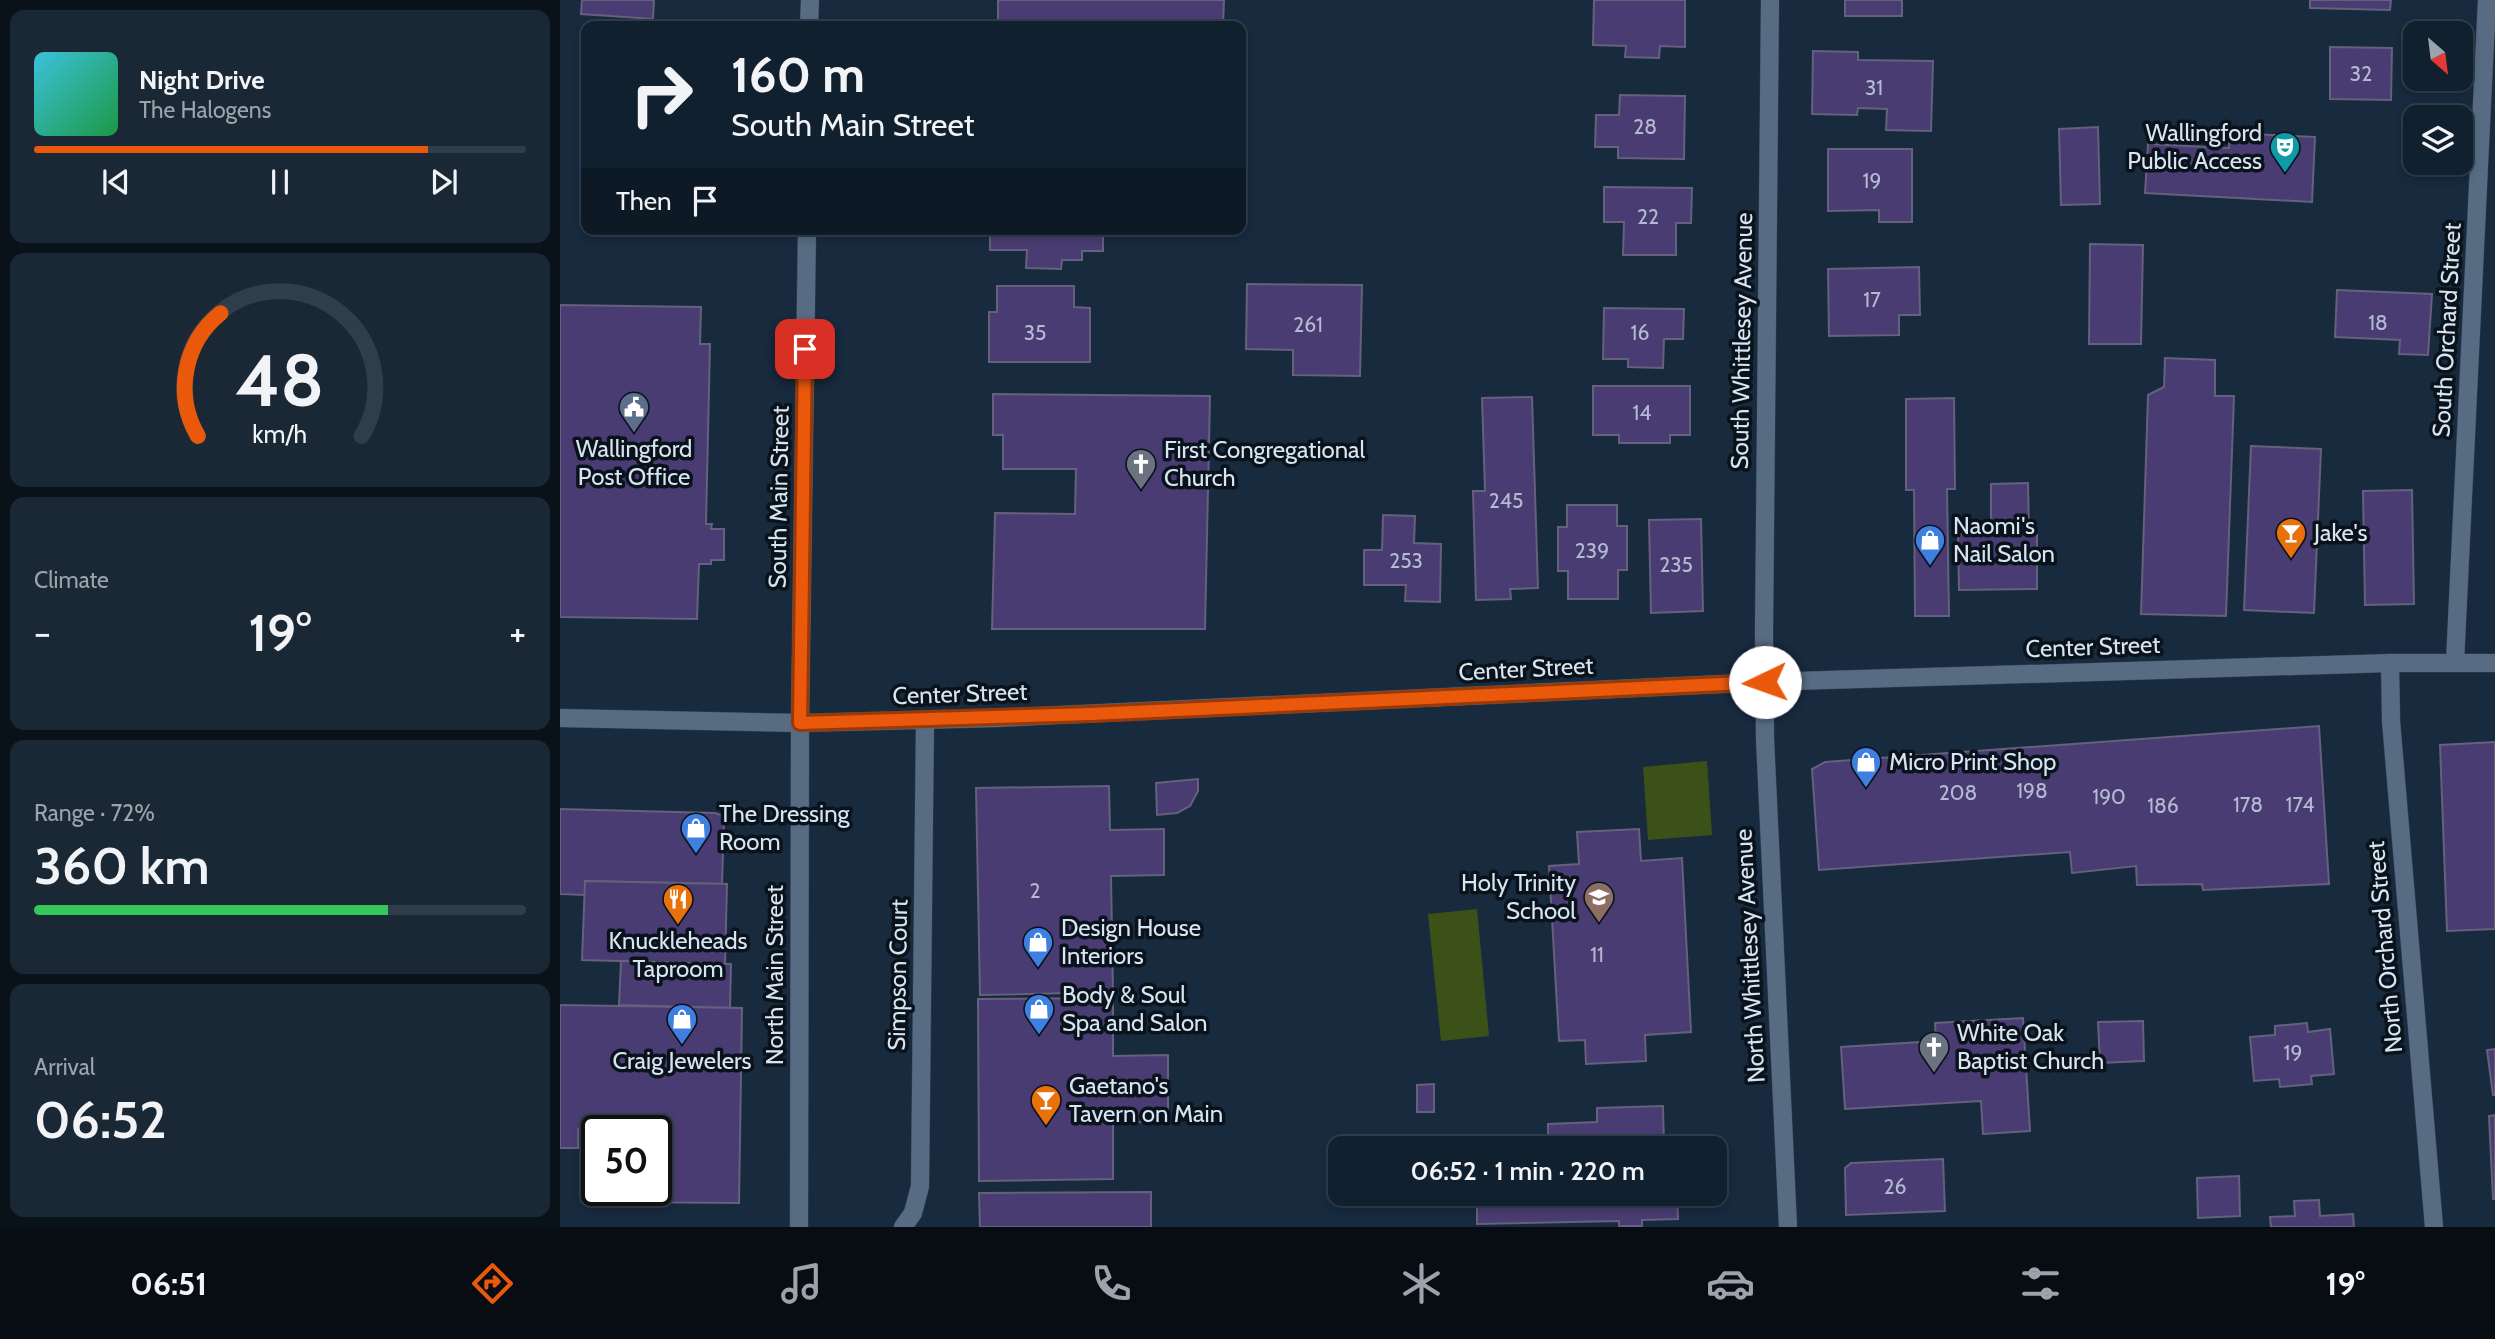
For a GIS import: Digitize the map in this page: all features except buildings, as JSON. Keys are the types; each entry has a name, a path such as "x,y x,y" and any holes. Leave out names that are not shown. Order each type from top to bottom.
{"street":[{"path":"809,21 810,0"},
{"name":"South Whittlesey Avenue","path":"1765,682 1770,0"},
{"name":"South Orchard Street","path":"2455,662 2487,0"},
{"name":"South Main Street","path":"800,723 807,235"},
{"name":"Center Street","path":"560,718 800,723 925,720 1765,682 2390,663 2495,663"},
{"name":"North Orchard Street","path":"2390,663 2391,731 2434,1227"},
{"name":"North Whittlesey Avenue","path":"1765,682 1765,752 1788,1227"},
{"name":"Simpson Court","path":"903,1227 913,1213 920,1186 925,720"},
{"name":"North Main Street","path":"799,1227 800,723"}],"green space":[{"path":"1707,761 1712,835 1648,840 1643,767"},
{"path":"1477,909 1489,1036 1441,1041 1428,914"}],"place":[{"name":"Wallingford Public Access","path":"2285,174"},
{"name":"Wallingford Post Office","path":"634,434"},
{"name":"First Congregational Church","path":"1141,491"},
{"name":"Jake's","path":"2291,560"},
{"name":"Naomi's Nail Salon","path":"1930,567"},
{"name":"Micro Print Shop","path":"1866,789"},
{"name":"The Dressing Room","path":"696,855"},
{"name":"Holy Trinity School","path":"1599,924"},
{"name":"Knuckleheads Taproom","path":"678,926"},
{"name":"Design House Interiors","path":"1038,969"},
{"name":"Body & Soul Spa and Salon","path":"1039,1036"},
{"name":"Craig Jewelers","path":"682,1046"},
{"name":"White Oak Baptist Church","path":"1934,1074"},
{"name":"Gaetano's Tavern on Main","path":"1046,1127"}],"route":[{"path":"805,349 800,723 997,718 1765,682"}]}
